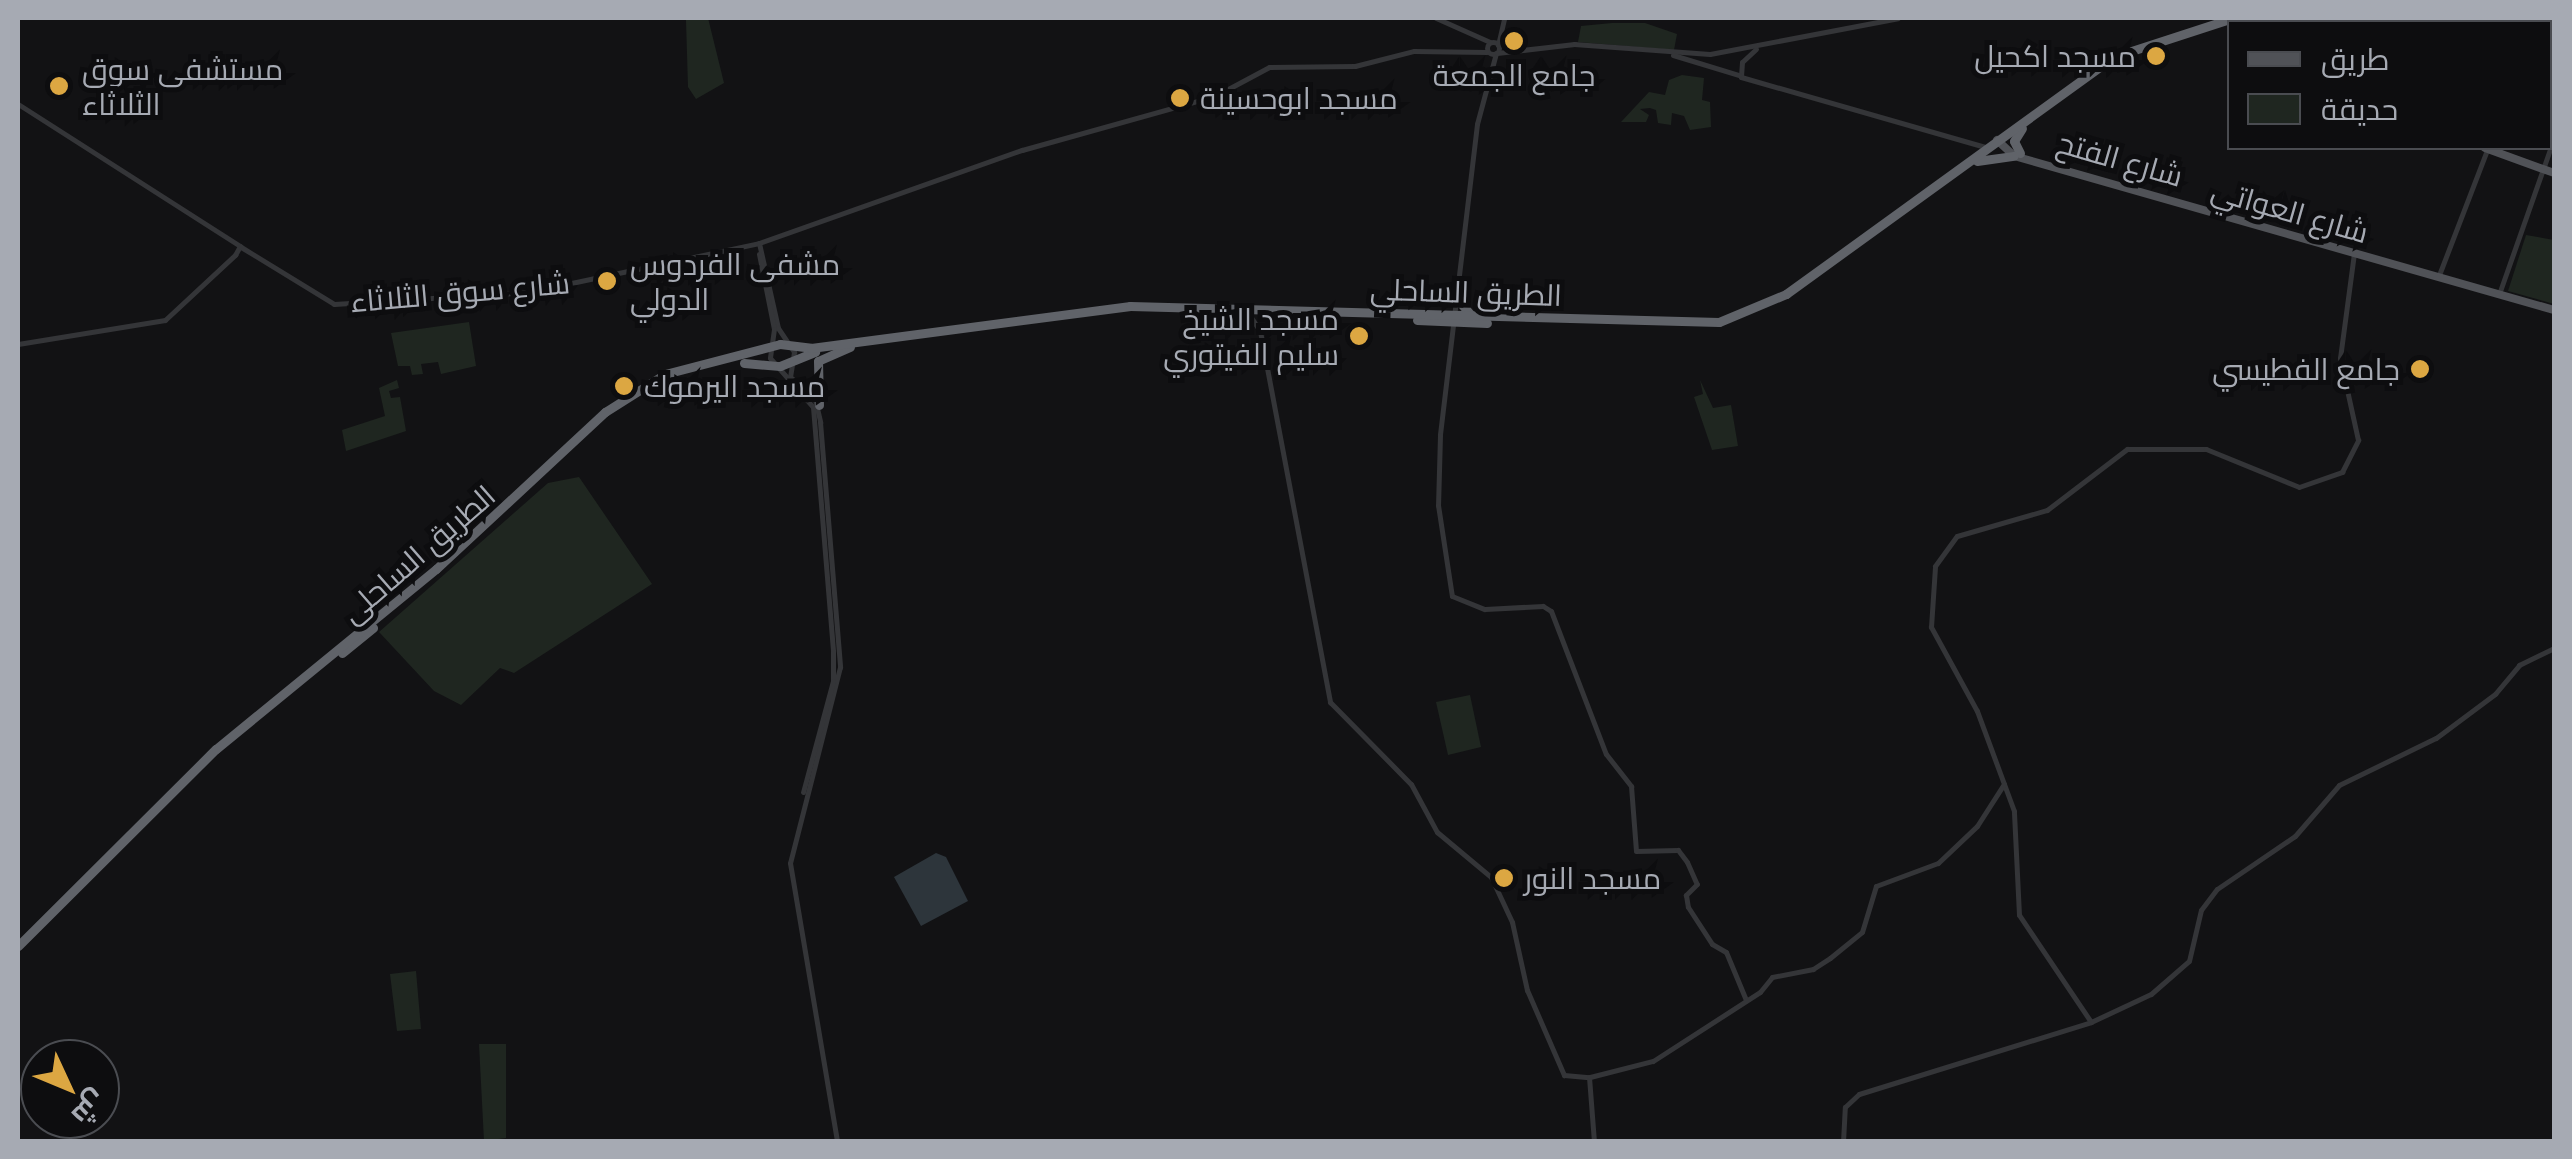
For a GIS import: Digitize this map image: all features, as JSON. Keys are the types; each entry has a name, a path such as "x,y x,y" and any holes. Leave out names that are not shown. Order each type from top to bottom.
{"highway":[{"name":"الطريق الساحلي","path":"1560,323 1686,325 1751,313 2125,56 2227,22"},
{"name":"الطريق الساحلي","path":"774,346 801,348 1130,306 1687,330 1744,320 1792,295 2124,51 2227,22"},
{"path":"1977,160 2017,154 2014,141 2022,128"},
{"path":"1441,318 1458,302 1474,319"},
{"name":"الطريق الساحلي","path":"850,347 1128,310 1301,313"},
{"path":"774,346 779,370 792,362 850,347"},
{"name":"الطريق الساحلى","path":"18,950 200,764 436,569 621,398 678,369 774,346"},
{"name":"الطريق الساحلى","path":"547,469 643,390 774,346"},
{"path":"819,405 818,360 850,347"}],"main road":[{"path":"2001,140 2017,154"},
{"path":"2494,150 2548,169"},
{"name":"شارع العواتي","path":"2017,154 2554,309"}],"street":[{"path":"1436,18 1494,46 1512,50 1574,44 1666,53 1748,50 1898,18"},
{"path":"1503,21 1488,73 1437,491 1452,596 1485,608 1543,606 1554,616 1606,754 1631,786 1636,851 1678,850 1687,862 1697,884 1686,895 1688,907 1710,942 1726,952 1746,1000"},
{"path":"1467,34 1486,50 1488,73"},
{"path":"1486,50 1494,46"},
{"name":"شارع سوق الثلاثاء","path":"18,104 318,298 358,306 530,292 740,248 1022,150 1214,96 1269,68 1346,67 1407,52 1458,53 1494,46"},
{"path":"1737,75 1742,62 1758,48"},
{"path":"1737,75 1748,50"},
{"path":"1666,53 1986,149"},
{"path":"2501,293 2548,169 2554,142"},
{"path":"2437,276 2487,150"},
{"path":"761,256 773,238"},
{"path":"758,243 779,370 813,407 834,660 804,795 792,880 837,1142"},
{"path":"18,344 165,320 237,248"},
{"path":"740,248 761,256"},
{"path":"2091,1022 2018,915 2017,824 1968,692 1931,627 1933,576 1944,549 1967,532 2047,510 2112,456 2139,447 2206,450 2299,487 2342,472 2358,437 2340,358 2354,251"},
{"path":"1248,313 1258,325 1330,702 1411,784 1436,832 1491,877 1512,922 1527,990 1564,1075 1589,1077 1653,1061 1746,1000 1772,976 1813,969 1855,940 1864,928 1872,890 1938,863 1977,826 2004,784"},
{"path":"1258,325 1267,314"},
{"path":"774,346 792,362 790,378 819,405 840,667 804,795"},
{"path":"1843,1142 1845,1107 1859,1094 2091,1022 2141,1000 2184,968 2201,910 2212,894 2295,836 2339,785 2436,738 2495,694 2519,665 2554,648"},
{"path":"1589,1077 1594,1142"}],"green space":[{"path":"708,18 724,83 696,99 688,87 686,20"},
{"path":"1645,23 1677,34 1674,50 1578,42 1581,26"},
{"path":"1682,75 1704,78 1702,100 1710,102 1711,127 1690,130 1684,116 1672,113 1671,125 1658,123 1656,110 1650,108 1640,109 1649,115 1646,122 1621,122 1649,92 1665,95 1669,80"},
{"path":"2526,235 2554,240 2554,304 2508,291"},
{"path":"469,322 476,366 441,374 438,362 421,364 423,374 412,375 410,366 398,366 391,333"},
{"path":"397,380 399,388 389,391 391,398 400,397 406,431 346,451 342,430 385,416 379,388"},
{"path":"1700,380 1713,408 1731,405 1738,446 1712,450 1694,397 1703,394"},
{"path":"579,477 652,584 514,673 500,668 461,705 434,691 379,632 548,483"},
{"path":"1470,695 1481,747 1448,755 1436,702"},
{"path":"416,971 421,1029 397,1031 390,974"},
{"path":"479,1044 506,1044 506,1138 484,1141"}],"shaded area":[{"path":"936,853 946,857 968,901 921,926 894,877"}],"place":[{"name":"جامع الجمعة","path":"1514,41"},
{"name":"مسجد اكحيل","path":"2156,56"},
{"name":"مستشفى سوق الثلاثاء","path":"59,86"},
{"name":"مسجد ابوحسينة","path":"1180,98"},
{"name":"مشفى الفردوس الدولي","path":"607,281"},
{"name":"مسجد الشيخ سليم الفيتوري","path":"1359,336"},
{"name":"جامع الفطيسي","path":"2420,369"},
{"name":"مسجد اليرموك","path":"624,386"},
{"name":"مسجد النور","path":"1504,878"}]}
